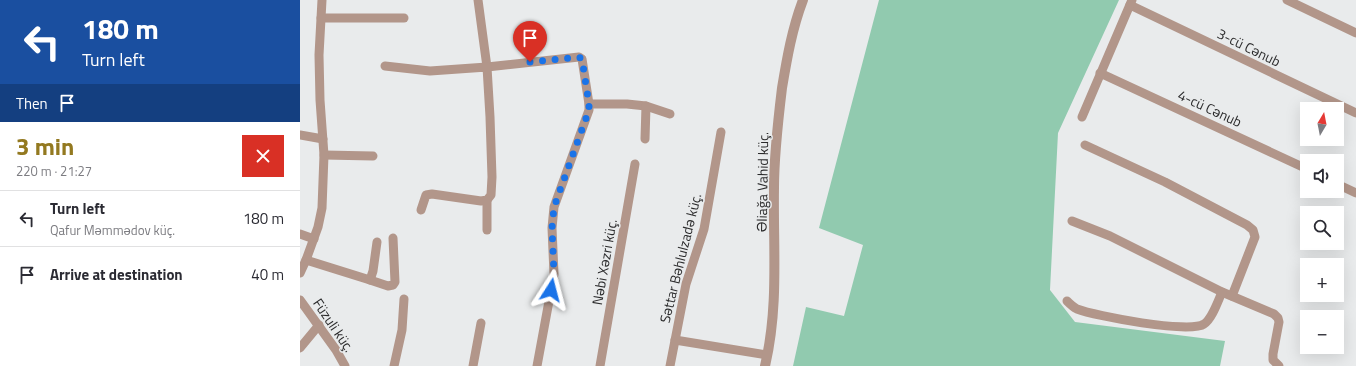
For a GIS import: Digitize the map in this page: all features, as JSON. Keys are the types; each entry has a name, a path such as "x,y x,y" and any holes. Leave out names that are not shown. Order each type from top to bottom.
{"street":[{"path":"300,274 314,240 322,208 324,155 320,100 319,55 322,0"},
{"path":"478,0 487,67 490,117 492,178 491,195 487,200 487,230"},
{"name":"Əliağa Vahid küç.","path":"765,366 774,306 774,187 776,136 790,42 797,14 803,0"},
{"path":"1287,0 1356,33"},
{"path":"1082,116 1131,2"},
{"name":"3-cü Cənub","path":"1131,2 1356,114"},
{"path":"321,18 404,18"},
{"path":"385,66 430,71 487,67 579,57 582,59 589,104 586,120 554,207 552,228 554,274 537,366"},
{"name":"4-cü Cənub","path":"1100,73 1300,166"},
{"path":"589,104 627,104 646,106 670,114"},
{"path":"645,139 646,106"},
{"name":"Səttar Bəhlulzadə küç.","path":"670,366 674,340 689,272 704,229 721,132"},
{"path":"300,135 323,139"},
{"path":"1085,146 1165,182 1246,224 1253,230 1255,237 1232,296"},
{"path":"324,155 373,156"},
{"name":"Nəbi Xəzri küç.","path":"600,366 635,164"},
{"path":"1344,187 1356,193"},
{"path":"422,210 426,195 432,194 481,201 487,200"},
{"path":"1072,221 1110,236 1222,292 1274,314 1278,318 1278,331 1273,354 1273,364"},
{"path":"300,234 314,240"},
{"path":"306,260 388,286 393,285 395,282 393,238"},
{"path":"370,280 373,271 377,242"},
{"path":"1068,301 1075,308 1094,314 1130,321 1192,327 1204,324 1209,318 1222,292"},
{"path":"394,366 402,330 404,299"},
{"name":"Füzuli küç.","path":"300,300 319,325 345,366"},
{"path":"473,366 481,323"},
{"path":"300,348 319,325"},
{"path":"674,340 767,355"}],"green space":[{"path":"879,0 1119,0 1058,133 1050,290 1075,322 1225,341 1220,366 793,366 806,307 844,316 863,245 819,228"}],"route":[{"path":"530,62 573,56 582,59 589,104 586,120 552,216 554,274 551,290"}]}
